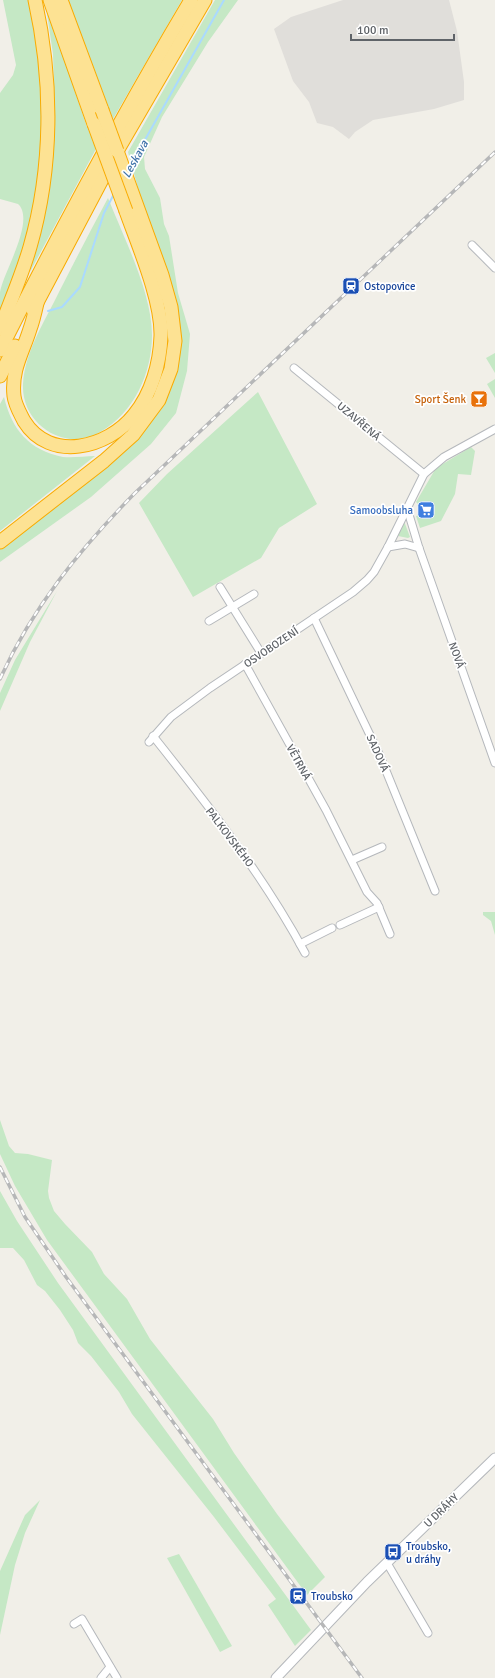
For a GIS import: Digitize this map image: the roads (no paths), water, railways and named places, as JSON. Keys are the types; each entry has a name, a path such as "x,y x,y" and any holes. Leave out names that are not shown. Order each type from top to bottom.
{"highway":[{"path":"0,329 22,276 31,246 45,172 48,130 48,93 45,53 35,0"},
{"path":"37,303 30,330 16,362 14,395 17,408 32,431 46,441 66,447 86,446 104,441 134,415 153,379 159,358 161,334 151,284 50,0"},
{"path":"0,542 104,461 133,435 160,400 171,370 175,341 174,323 162,275 61,0"},
{"path":"0,350 93,169 191,0"},
{"path":"0,376 132,124 205,0"}],"street":[{"path":"472,245 495,268"},
{"name":"UZAVŘENÁ","path":"294,368 424,474"},
{"name":"OSVOBOZENÍ","path":"151,739 162,726 181,710 367,580 392,544 407,508 424,474 444,456 495,429"},
{"name":"NOVÁ","path":"407,508 416,545 495,763"},
{"path":"392,544 416,545"},
{"path":"220,587 231,608 261,653"},
{"path":"209,621 254,594"},
{"name":"SADOVÁ","path":"314,618 380,756 435,891"},
{"name":"VĚTRNÁ","path":"245,664 352,860 367,892 379,907 390,934"},
{"name":"PALKOVSKÉHO","path":"151,739 250,863 305,953"},
{"path":"352,860 382,847"},
{"path":"340,925 379,907"},
{"path":"300,944 332,928"},
{"name":"U DRÁHY","path":"276,1678 387,1563 495,1458"},
{"path":"387,1563 428,1633"},
{"path":"74,1624 82,1619 116,1678"},
{"path":"101,1678 110,1667"}],"waterway":[{"name":"Leskava","path":"129,168 224,0"},
{"name":"Leskava","path":"48,311 62,307 80,287 104,213 114,194"}],"railway":[{"path":"0,679 13,653 42,604 59,580 115,514 135,493 495,152"},
{"path":"0,1167 25,1217 66,1277 362,1678"}],"place":[{"name":"Ostopovice","path":"351,286"},
{"name":"Sport Šenk","path":"479,399"},
{"name":"Samoobsluha","path":"426,510"},
{"name":"Troubsko, u dráhy","path":"393,1552"},
{"name":"Troubsko","path":"298,1596"}]}
